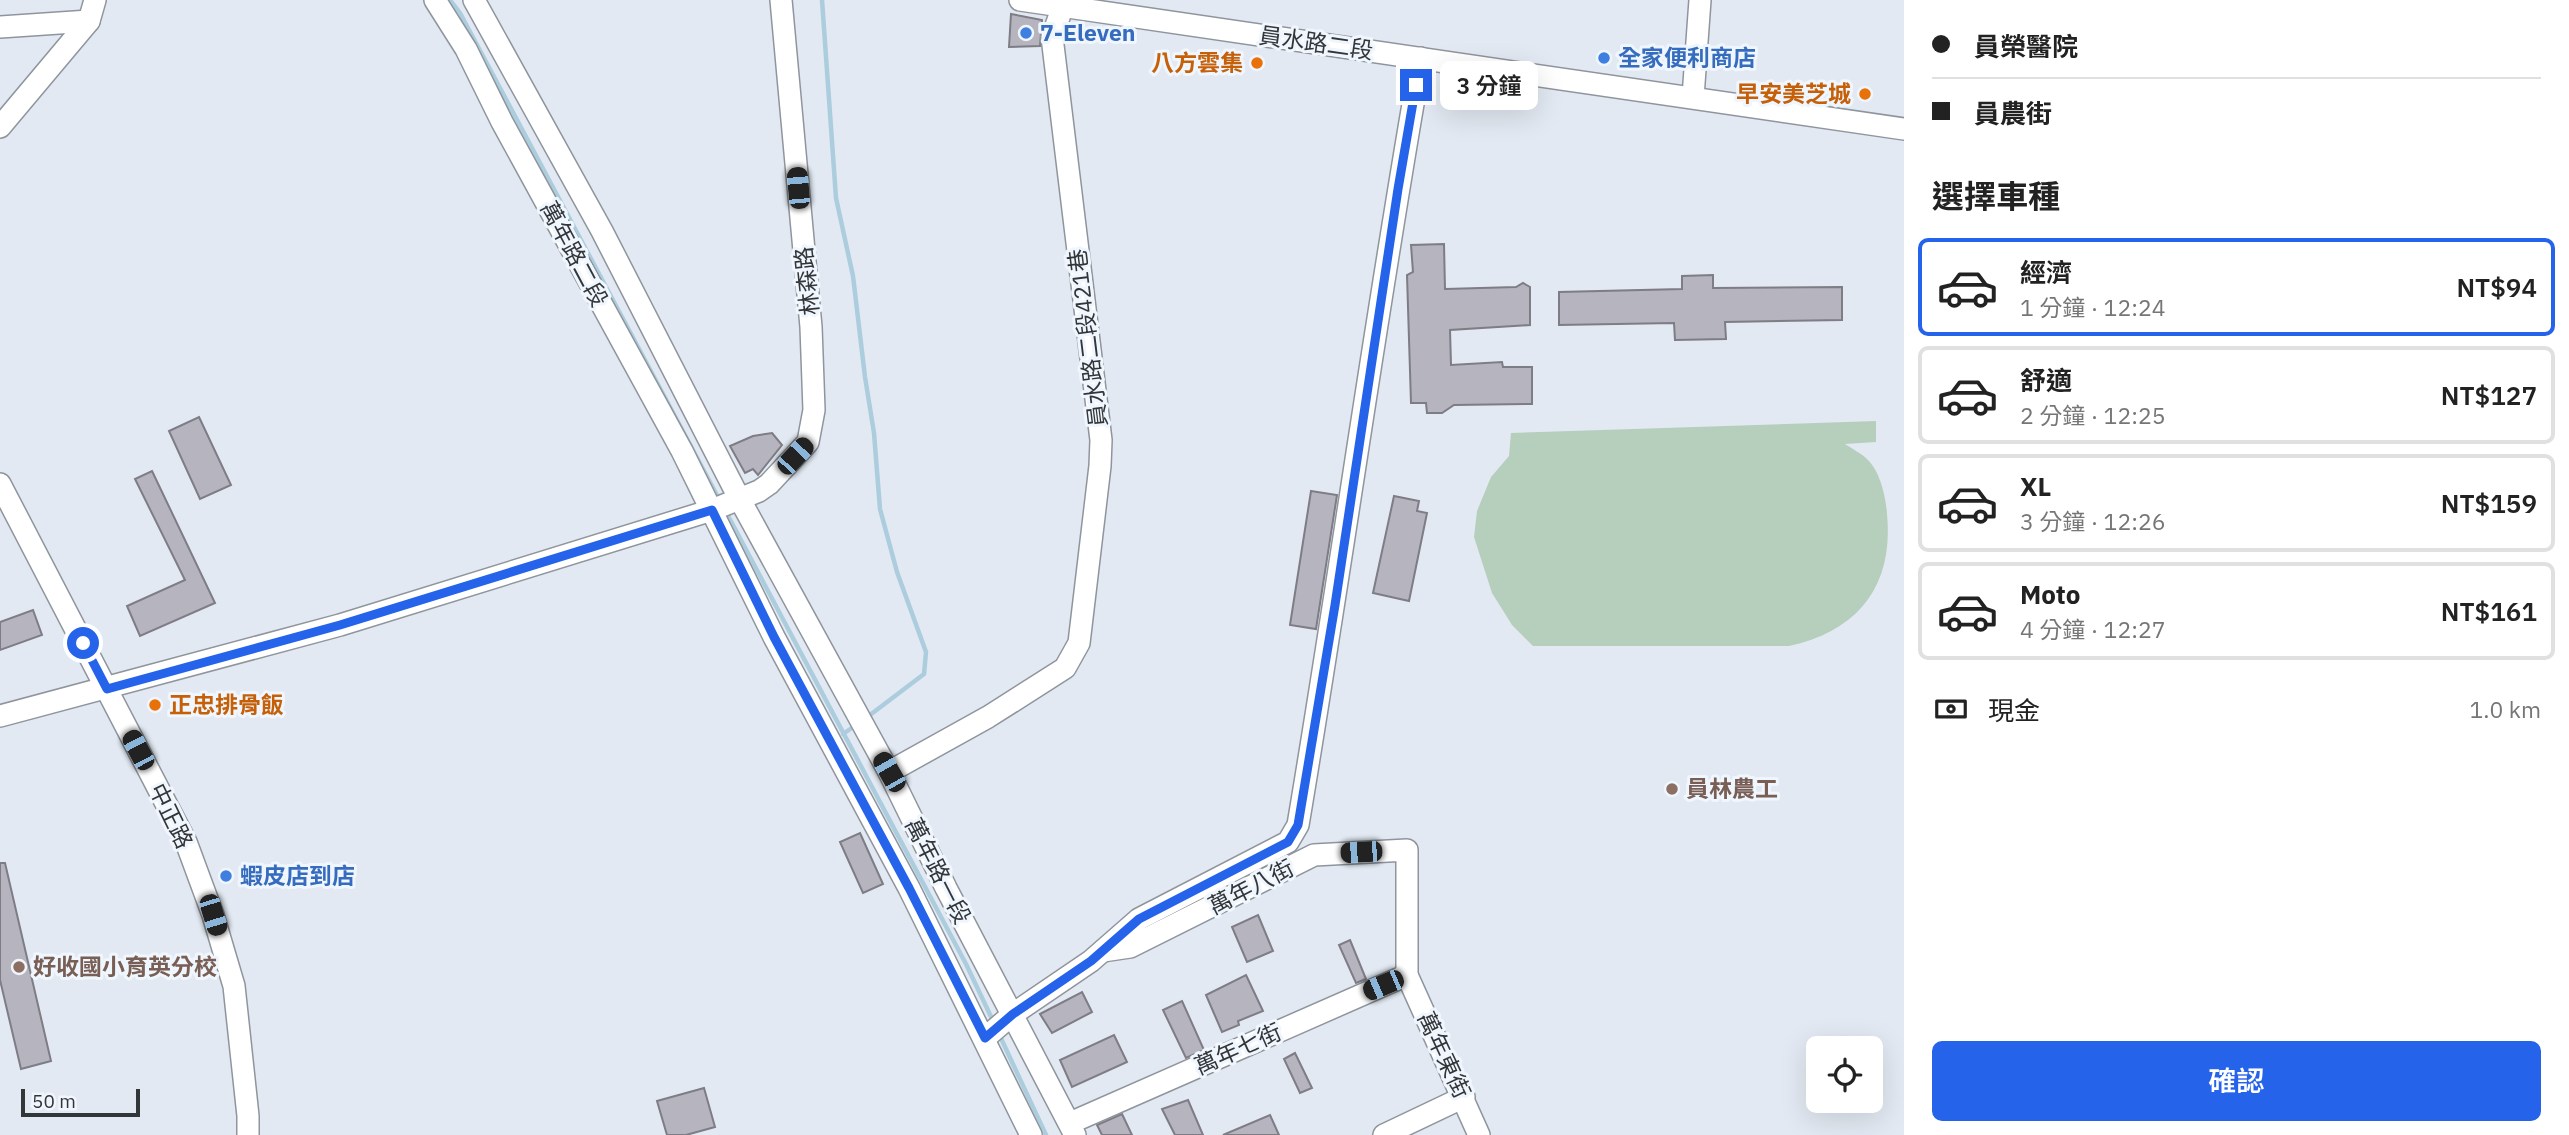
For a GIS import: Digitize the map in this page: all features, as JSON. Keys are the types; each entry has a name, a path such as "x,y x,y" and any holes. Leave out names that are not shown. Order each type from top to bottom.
{"street":[{"path":"0,127 89,21 95,0"},
{"name":"萬年路二段","path":"435,0 467,49 502,122 712,510"},
{"name":"萬年路二段","path":"474,0 602,231 739,498"},
{"name":"林森路","path":"0,716 340,625 712,510 759,491 769,484 808,442 814,410 811,327 781,0"},
{"name":"員水路二段","path":"1020,0 1904,129"},
{"path":"1693,97 1700,0"},
{"name":"員水路二段421巷","path":"889,772 988,717 1065,668 1079,643 1101,440 1052,37 1063,6"},
{"path":"0,27 89,21"},
{"path":"985,1038 1013,1014 1091,961 1139,919 1288,842 1298,825 1421,58"},
{"name":"中正路","path":"0,484 186,842 213,915 234,986 248,1135"},
{"name":"萬年路一段","path":"739,498 889,772 946,888 1072,1129"},
{"name":"萬年路一段","path":"712,510 774,637 909,888 1031,1135"},
{"name":"萬年八街","path":"1101,951 1130,947 1314,855 1407,850"},
{"name":"萬年東街","path":"1407,850 1407,975 1479,1135"},
{"name":"萬年七街","path":"1072,1129 1407,975"},
{"path":"1384,1135 1464,1097"}],"green space":[{"path":"1876,421 1876,442 1845,444 1872,464 1882,485 1888,540 1884,563 1877,583 1852,617 1813,639 1789,646 1533,646 1512,625 1492,593 1474,537 1477,511 1491,477 1509,456 1511,433"}],"building":[{"name":"7-Eleven","path":"1011,14 1042,20 1040,46 1009,47"},
{"path":"1444,244 1445,289 1516,287 1523,283 1530,287 1530,325 1450,330 1451,365 1502,362 1503,367 1532,367 1532,404 1454,405 1442,413 1427,413 1426,403 1411,403 1407,275 1413,272 1411,245"},
{"path":"1713,275 1713,288 1842,287 1842,320 1725,322 1726,339 1675,340 1674,323 1559,325 1559,292 1682,289 1682,276"},
{"path":"199,417 231,485 200,499 169,431"},
{"path":"772,433 782,445 758,475 753,469 745,473 730,446 753,436"},
{"path":"152,471 215,603 140,636 127,606 185,580 135,479"},
{"path":"1311,491 1337,495 1316,629 1290,625"},
{"path":"1394,496 1419,501 1417,511 1427,513 1409,601 1373,593"},
{"path":"33,610 42,635 0,650 0,622"},
{"path":"860,833 883,884 863,893 840,842"},
{"path":"0,863 5,863 51,1061 21,1069 0,980"},
{"path":"1258,915 1273,951 1247,962 1232,927"},
{"path":"1350,940 1366,979 1356,983 1339,945"},
{"path":"1246,975 1263,1011 1238,1021 1239,1025 1222,1032 1206,995"},
{"path":"1082,992 1092,1012 1052,1033 1040,1014"},
{"path":"1182,1001 1204,1050 1186,1058 1163,1010"},
{"path":"1114,1035 1127,1062 1072,1087 1060,1060"},
{"path":"1295,1053 1312,1088 1300,1093 1284,1059"},
{"path":"704,1088 715,1127 686,1135 667,1135 657,1101"},
{"path":"1188,1100 1203,1135 1175,1135 1162,1109"},
{"path":"1122,1114 1132,1135 1102,1135 1097,1125"},
{"path":"1270,1115 1279,1135 1223,1135"}],"waterway":[{"path":"450,0 460,13 719,499"},
{"path":"822,0 836,198 853,276 874,433 880,509 897,572 926,652 924,674 866,718"},
{"path":"725,510 966,964 994,1023"},
{"path":"843,734 856,725"},
{"path":"999,1034 1046,1135"}],"place":[{"name":"7-Eleven","path":"1026,33"},
{"name":"全家便利商店","path":"1604,58"},
{"name":"八方雲集","path":"1257,63"},
{"name":"早安美芝城","path":"1865,94"},
{"name":"正忠排骨飯","path":"155,705"},
{"name":"員林農工","path":"1672,789"},
{"name":"蝦皮店到店","path":"226,876"},
{"name":"好收國小育英分校","path":"19,967"}],"route":[{"path":"83,643 107,689 340,625 712,510 774,637 909,888 985,1038 1013,1014 1091,961 1139,919 1288,842 1298,825 1416,85"}]}
